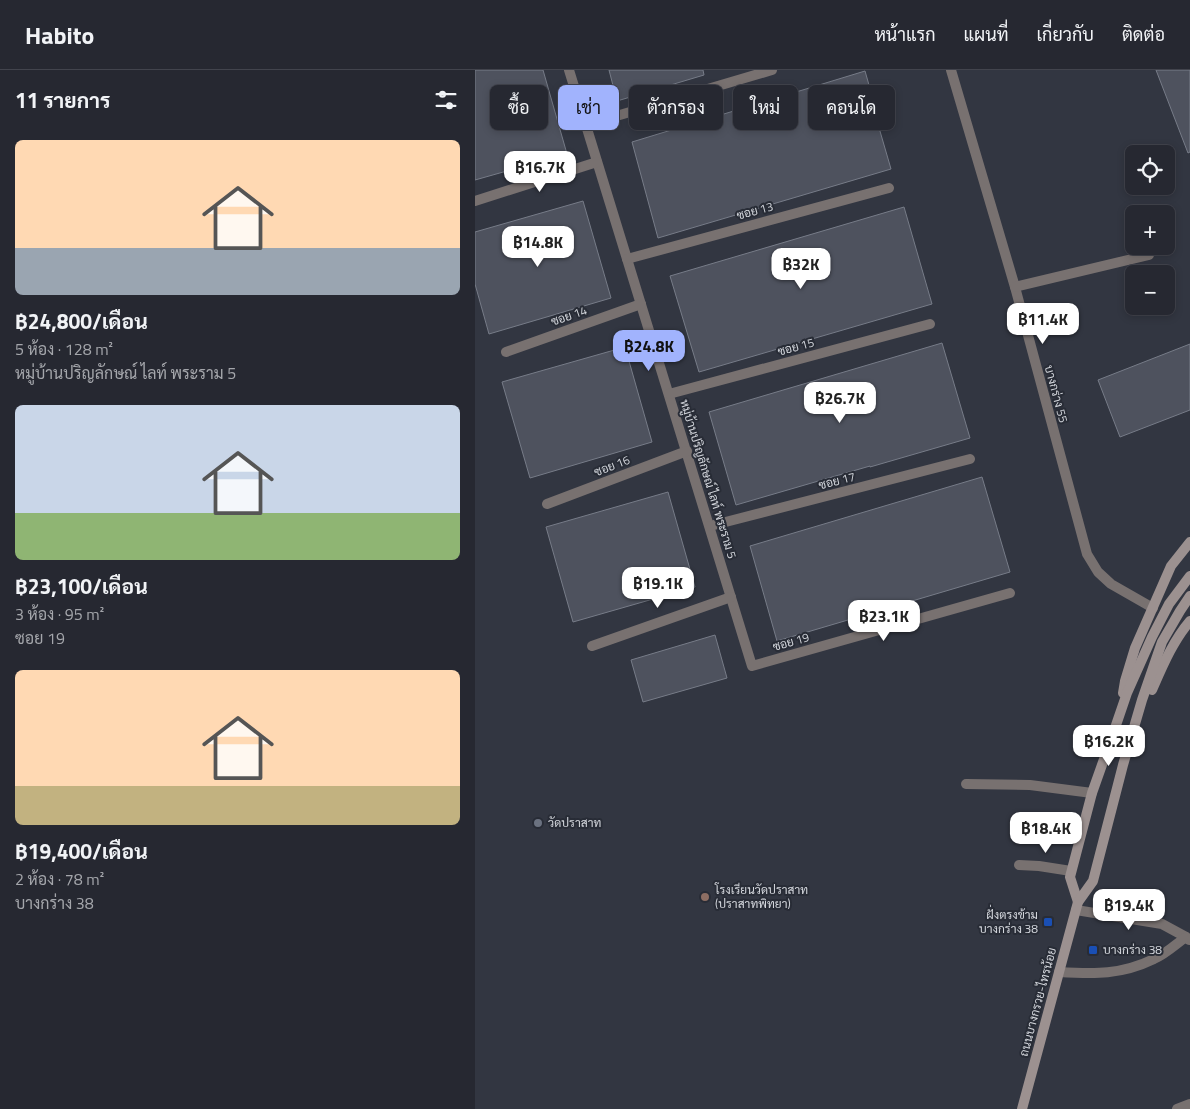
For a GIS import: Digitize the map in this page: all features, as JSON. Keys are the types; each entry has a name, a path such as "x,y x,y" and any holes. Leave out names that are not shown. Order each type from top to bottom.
{"main road":[{"path":"1119,715 1125,681 1135,648 1171,566 1190,542"},
{"path":"1077,906 1069,877 1092,793 1119,715 1152,637 1169,604 1190,576"},
{"name":"ถนนบางกรวย-ไทรน้อย","path":"1022,1109 1077,906 1093,881 1123,765 1143,700 1162,642 1190,596"},
{"path":"1123,765 1142,724 1153,689 1169,652 1190,621"}],"street":[{"name":"หมู่บ้านปริญลักษณ์ ไลท์ พระราม 5","path":"569,70 574,85"},
{"path":"619,115 772,70"},
{"name":"บางกร่าง 55","path":"951,70 1015,287 1087,554 1098,572 1111,584 1153,608"},
{"name":"หมู่บ้านปริญลักษณ์ ไลท์ พระราม 5","path":"587,130 752,666"},
{"path":"475,201 597,162"},
{"name":"ซอย 13","path":"627,259 889,188"},
{"path":"1015,287 1149,255"},
{"name":"ซอย 14","path":"506,352 641,304"},
{"name":"ซอย 15","path":"669,394 930,324"},
{"name":"ซอย 16","path":"547,504 687,451"},
{"name":"ซอย 17","path":"710,526 970,459"},
{"name":"ซอย 19","path":"752,666 1010,593"},
{"path":"593,646 731,597"},
{"path":"966,784 1030,786 1092,793"},
{"path":"1019,865 1071,871"},
{"path":"1059,972 1109,973 1132,969 1156,958 1188,939 1162,924 1077,906"},
{"path":"1177,1109 1190,1104"}],"building":[{"path":"475,70 543,70 547,85 490,85 490,130 548,130 548,88 558,122 558,130 560,130 567,154 475,180"},
{"path":"609,70 703,70 704,75 671,85 629,85 629,97 619,100 619,85 613,85"},
{"path":"1156,70 1190,70 1190,152 1188,153"},
{"path":"865,71 869,85 819,85"},
{"path":"808,88 808,130 880,130 891,169 658,238 632,142 671,130 723,130 723,114 733,111 733,130 798,130 798,91"},
{"path":"583,201 611,298 489,334 475,284 475,232"},
{"path":"904,207 932,304 699,372 670,276"},
{"path":"942,343 970,438 736,505 709,412"},
{"path":"1190,344 1190,410 1120,437 1098,380"},
{"path":"625,347 652,442 530,478 502,382"},
{"path":"982,477 1010,572 777,641 750,546"},
{"path":"668,492 695,587 573,622 546,527"},
{"path":"715,635 727,678 643,702 631,660"}],"place":[{"name":"วัดปราสาท","path":"538,823"},
{"name":"โรงเรียนวัดปราสาท (ปราสาทพิทยา)","path":"705,897"},
{"name":"ฝั่งตรงข้าม บางกร่าง 38","path":"1048,922"},
{"name":"บางกร่าง 38","path":"1093,950"}]}
